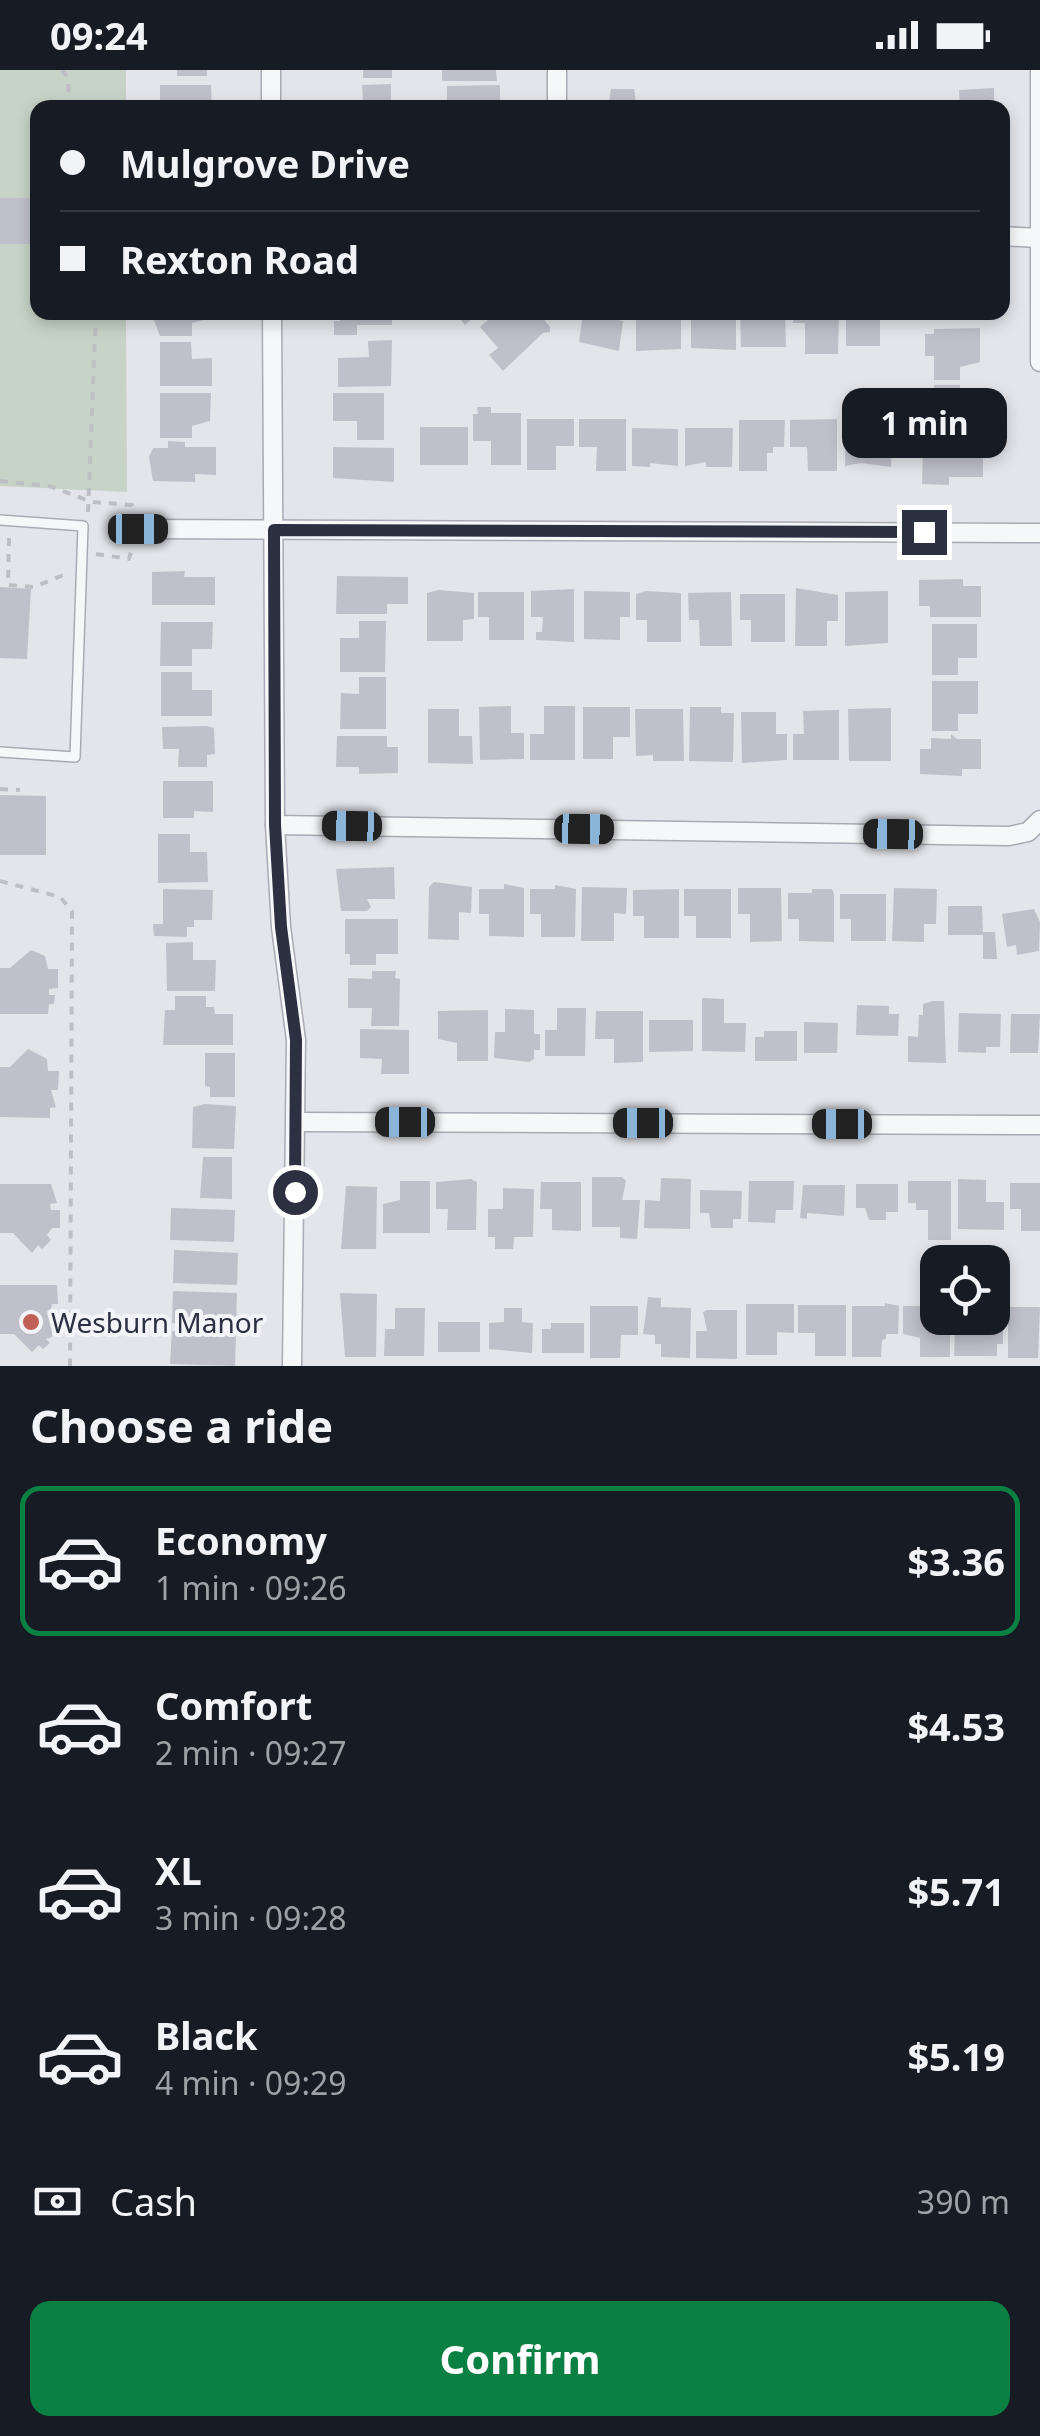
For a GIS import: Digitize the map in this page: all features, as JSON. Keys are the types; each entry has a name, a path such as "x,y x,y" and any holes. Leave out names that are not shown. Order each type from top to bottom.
{"street":[{"path":"271,70 271,100"},
{"path":"557,70 557,100"},
{"path":"1040,70 1040,362"},
{"path":"1010,236 1038,238"},
{"path":"272,320 275,825 281,927 296,1040 292,1366"},
{"path":"138,529 1040,533"},
{"path":"275,825 1009,836 1028,832 1040,820"},
{"path":"296,1122 1040,1125"}],"lane":[{"path":"0,752 75,756 83,526 5,520"}],"path":[{"path":"62,70 68,78 69,100"},
{"path":"83,526 92,502 96,320"},
{"path":"0,481 49,486 92,502"},
{"path":"5,520 8,585 34,587 81,567"},
{"path":"0,790 20,790"},
{"path":"0,881 60,897 72,910 70,1366"}],"green space":[{"path":"0,70 126,70 126,100 30,100 30,320 126,320 127,492 0,486"}],"building":[{"path":"177,70 207,70 207,76 177,76"},
{"path":"363,70 392,70 392,78 363,78"},
{"path":"442,70 496,70 497,81 442,81"},
{"path":"391,84 391,100 363,100 362,85"},
{"path":"160,85 211,85 212,100 160,100"},
{"path":"500,85 500,100 447,100 447,86"},
{"path":"994,88 994,100 960,100 959,90"},
{"path":"611,89 634,89 636,100 609,100"},
{"path":"0,198 30,198 30,244 0,244"},
{"path":"154,320 203,320 192,323 192,336 160,336"},
{"path":"392,320 392,325 357,325 357,335 334,335 334,321"},
{"path":"488,320 544,320 550,332 543,333 503,371 489,355 498,348 480,327"},
{"path":"582,320 623,321 619,351 579,342"},
{"path":"636,320 681,320 681,349 636,351"},
{"path":"691,320 736,320 736,350 691,348"},
{"path":"740,320 785,320 786,347 741,347"},
{"path":"839,320 838,354 805,354 805,323 793,323"},
{"path":"846,320 880,320 880,346 846,346"},
{"path":"980,328 980,362 960,367 960,380 934,380 934,356 925,356 925,334 934,334 934,329"},
{"path":"392,340 391,386 338,387 338,358 369,357 368,341"},
{"path":"160,342 191,342 192,359 212,358 212,386 160,386"},
{"path":"934,385 960,385 961,397 979,402 979,435 934,435"},
{"path":"160,393 211,393 210,421 192,426 192,438 160,438"},
{"path":"333,393 384,393 384,440 357,440 357,421 333,421"},
{"path":"477,407 491,407 491,413 521,413 521,465 491,465 491,441 473,441 473,414 478,414"},
{"path":"527,419 574,419 574,446 556,446 556,470 527,470"},
{"path":"579,419 626,419 626,471 596,471 597,447 579,447"},
{"path":"837,419 837,471 808,471 807,447 790,447 790,420"},
{"path":"739,420 785,420 784,447 773,447 773,453 767,453 767,471 739,471"},
{"path":"420,427 468,427 468,465 420,465"},
{"path":"632,428 678,429 678,466 632,466"},
{"path":"685,428 733,428 732,467 706,467 706,462 685,466"},
{"path":"846,429 892,429 891,467 861,463 845,466"},
{"path":"168,441 185,442 185,447 216,447 216,475 195,474 195,482 153,481 149,457 153,448 168,448"},
{"path":"333,447 394,448 394,482 333,478"},
{"path":"983,448 983,477 949,477 949,485 922,484 923,449"},
{"path":"185,571 184,577 215,577 215,605 152,605 152,572"},
{"path":"337,576 408,577 408,604 387,604 387,614 336,614"},
{"path":"963,579 963,586 981,586 981,617 930,617 930,606 919,606 919,580"},
{"path":"0,587 31,589 27,659 0,658"},
{"path":"796,588 838,595 838,621 827,621 827,646 795,646"},
{"path":"574,589 574,642 536,640 536,632 542,632 543,617 531,617 531,591"},
{"path":"584,591 630,592 630,617 620,617 620,640 584,639"},
{"path":"888,591 888,643 845,646 845,592"},
{"path":"478,592 524,592 524,640 489,640 489,617 478,617"},
{"path":"731,592 732,646 700,646 699,620 689,620 688,593"},
{"path":"427,593 474,593 474,619 463,620 463,641 427,641"},
{"path":"681,593 681,642 647,642 647,620 636,620 636,594"},
{"path":"740,594 785,594 785,642 751,642 751,620 740,620"},
{"path":"359,621 386,621 385,672 340,672 340,638 359,638"},
{"path":"161,622 213,622 212,649 192,649 192,666 160,666"},
{"path":"932,624 977,624 977,658 958,658 958,675 932,675"},
{"path":"161,672 192,672 192,690 212,690 212,716 161,716"},
{"path":"359,677 386,677 386,729 340,729 341,693 359,694"},
{"path":"932,681 978,681 978,714 958,714 958,731 932,731"},
{"path":"511,706 511,733 524,733 524,759 480,760 479,707"},
{"path":"544,706 575,706 575,760 530,760 530,734 544,734"},
{"path":"583,707 630,707 630,737 613,737 613,759 583,759"},
{"path":"690,707 721,707 721,713 734,713 733,762 689,761"},
{"path":"891,708 891,761 849,761 848,709"},
{"path":"428,709 459,709 459,736 472,736 473,764 428,763"},
{"path":"635,709 683,709 684,761 653,761 653,755 636,756"},
{"path":"839,710 839,760 793,760 793,734 804,734 803,711"},
{"path":"741,712 776,712 776,734 787,734 787,760 742,763"},
{"path":"162,727 214,728 215,754 207,755 207,767 178,767 179,749 163,749"},
{"path":"951,734 957,739 981,739 981,769 962,769 962,776 920,774 920,749 931,749 931,738 951,739"},
{"path":"337,736 387,736 387,747 398,747 398,773 359,774 359,767 336,767"},
{"path":"163,781 213,781 213,812 194,811 194,818 163,818"},
{"path":"0,795 46,796 46,855 0,855"},
{"path":"158,834 190,834 190,852 207,852 208,882 158,883"},
{"path":"394,867 395,899 367,899 371,907 367,911 341,911 336,869"},
{"path":"434,882 472,887 471,913 459,912 459,940 428,939 429,887"},
{"path":"504,884 524,888 524,937 489,936 489,914 479,914 479,889 504,889"},
{"path":"555,885 576,889 575,937 541,937 541,914 530,914 530,889 555,889"},
{"path":"582,887 627,888 626,914 614,913 614,941 581,941"},
{"path":"738,888 781,888 782,941 750,942 750,914 738,914"},
{"path":"894,888 937,889 936,924 924,924 924,942 892,941"},
{"path":"163,889 213,890 212,920 194,920 194,927 187,927 187,937 154,936 153,924 163,924"},
{"path":"679,889 679,938 644,938 644,916 633,916 633,890"},
{"path":"684,889 731,889 731,938 696,938 696,916 684,916"},
{"path":"812,889 832,889 834,942 799,941 799,919 788,919 788,893 812,893"},
{"path":"840,894 886,894 886,941 851,941 851,919 840,919"},
{"path":"948,906 982,906 983,935 948,935"},
{"path":"1034,909 1040,922 1039,951 1017,955 1016,945 1007,947 1002,914"},
{"path":"345,919 398,919 398,954 376,954 376,965 350,965 350,954 345,954"},
{"path":"983,932 995,932 997,959 983,959"},
{"path":"193,942 193,960 216,960 215,991 167,991 166,943"},
{"path":"31,950 45,956 48,969 58,969 58,988 49,989 49,995 55,995 54,1004 49,1004 48,1014 0,1014 0,968 10,968"},
{"path":"372,971 396,971 395,978 400,979 399,1026 371,1026 372,1008 348,1008 348,978 372,979"},
{"path":"175,996 206,996 206,1007 214,1007 215,1014 233,1014 233,1045 163,1045 165,1010 175,1010"},
{"path":"702,998 724,999 724,1023 746,1023 745,1052 702,1051"},
{"path":"944,1001 946,1063 908,1062 908,1036 918,1037 923,1004"},
{"path":"857,1005 889,1006 889,1014 899,1014 898,1036 856,1035"},
{"path":"557,1008 586,1008 585,1056 545,1056 545,1030 557,1030"},
{"path":"505,1009 534,1010 534,1034 540,1034 540,1050 534,1050 534,1059 529,1062 494,1058 495,1032 505,1032"},
{"path":"488,1010 488,1061 457,1061 457,1043 438,1039 438,1011"},
{"path":"596,1011 643,1011 643,1062 614,1063 614,1039 595,1039"},
{"path":"959,1013 1001,1014 1000,1047 986,1047 986,1053 958,1052"},
{"path":"1011,1014 1040,1014 1038,1053 1010,1053"},
{"path":"649,1020 693,1020 693,1051 649,1052"},
{"path":"804,1022 838,1023 837,1053 804,1053"},
{"path":"360,1029 409,1030 409,1074 381,1074 382,1059 360,1058"},
{"path":"764,1031 797,1031 797,1061 755,1061 755,1037 764,1037"},
{"path":"28,1049 47,1059 48,1071 59,1071 58,1090 51,1090 56,1107 50,1108 50,1118 0,1117 0,1067 10,1067"},
{"path":"205,1053 235,1053 235,1097 210,1097 210,1087 205,1086"},
{"path":"236,1106 234,1149 192,1148 193,1107"},
{"path":"203,1157 232,1157 232,1199 200,1198"},
{"path":"592,1177 622,1177 626,1181 622,1200 640,1200 637,1239 620,1238 620,1227 592,1227"},
{"path":"661,1178 691,1179 690,1229 644,1228 645,1200 660,1201"},
{"path":"958,1179 986,1180 986,1202 1004,1202 1004,1230 958,1229"},
{"path":"400,1181 430,1181 430,1233 383,1233 383,1204 400,1200"},
{"path":"749,1181 794,1181 793,1210 776,1210 775,1223 748,1222"},
{"path":"908,1181 951,1181 951,1240 928,1240 928,1210 916,1210 916,1203 908,1203"},
{"path":"436,1182 477,1182 476,1230 447,1230 448,1209 436,1209"},
{"path":"541,1182 581,1182 581,1231 552,1230 552,1209 540,1209"},
{"path":"1010,1183 1040,1183 1040,1231 1021,1231 1021,1209 1010,1209"},
{"name":"Wesburn Manor","path":"0,1184 51,1184 57,1203 50,1204 51,1210 60,1210 60,1228 52,1228 47,1235 51,1240 42,1249 38,1245 32,1253 13,1233 0,1233"},
{"path":"856,1184 898,1184 898,1212 886,1212 886,1220 869,1220 865,1208 856,1208"},
{"path":"803,1185 845,1185 844,1216 807,1213 807,1219 800,1218"},
{"path":"346,1186 377,1187 376,1249 341,1249"},
{"path":"503,1188 534,1189 533,1237 514,1237 513,1249 495,1249 495,1237 488,1237 488,1209 503,1209"},
{"path":"700,1190 742,1191 741,1219 733,1219 733,1228 711,1228 709,1213 700,1213"},
{"path":"171,1208 235,1210 234,1242 170,1240"},
{"path":"174,1250 238,1253 237,1285 173,1283"},
{"name":"Wesburn Manor","path":"0,1285 57,1285 58,1304 52,1304 50,1313 61,1312 62,1330 52,1330 52,1337 46,1339 50,1343 43,1349 39,1345 32,1352 14,1334 0,1334"},
{"path":"173,1291 237,1293 236,1325 172,1323"},
{"path":"340,1293 377,1294 376,1357 345,1357"},
{"path":"648,1297 661,1298 661,1307 691,1308 690,1358 661,1357 661,1344 655,1344 655,1335 643,1334"},
{"path":"746,1304 794,1304 794,1333 777,1332 777,1355 746,1355"},
{"path":"798,1305 846,1305 846,1356 815,1356 815,1333 798,1333"},
{"path":"590,1306 638,1306 638,1335 621,1335 620,1358 590,1358"},
{"path":"852,1306 899,1306 898,1334 886,1334 881,1357 852,1357"},
{"path":"903,1306 920,1306 920,1335 950,1335 950,1357 920,1357 920,1338 903,1334"},
{"path":"1010,1307 1040,1307 1038,1358 1008,1358"},
{"path":"395,1308 425,1308 424,1356 384,1356 385,1329 395,1329"},
{"path":"504,1308 522,1308 522,1322 533,1323 532,1353 489,1349 489,1323 504,1322"},
{"path":"737,1310 737,1359 696,1358 696,1331 707,1331 703,1312"},
{"path":"438,1322 480,1322 480,1352 438,1352"},
{"path":"551,1323 584,1323 584,1353 542,1353 542,1329 551,1329"},
{"path":"172,1331 236,1334 235,1366 170,1364"},
{"path":"955,1335 1003,1335 1003,1344 997,1344 997,1356 954,1356"}],"place":[{"name":"Wesburn Manor","path":"31,1322"}],"route":[{"path":"295,1192 296,1040 281,927 275,825 274,530 924,532"}]}
